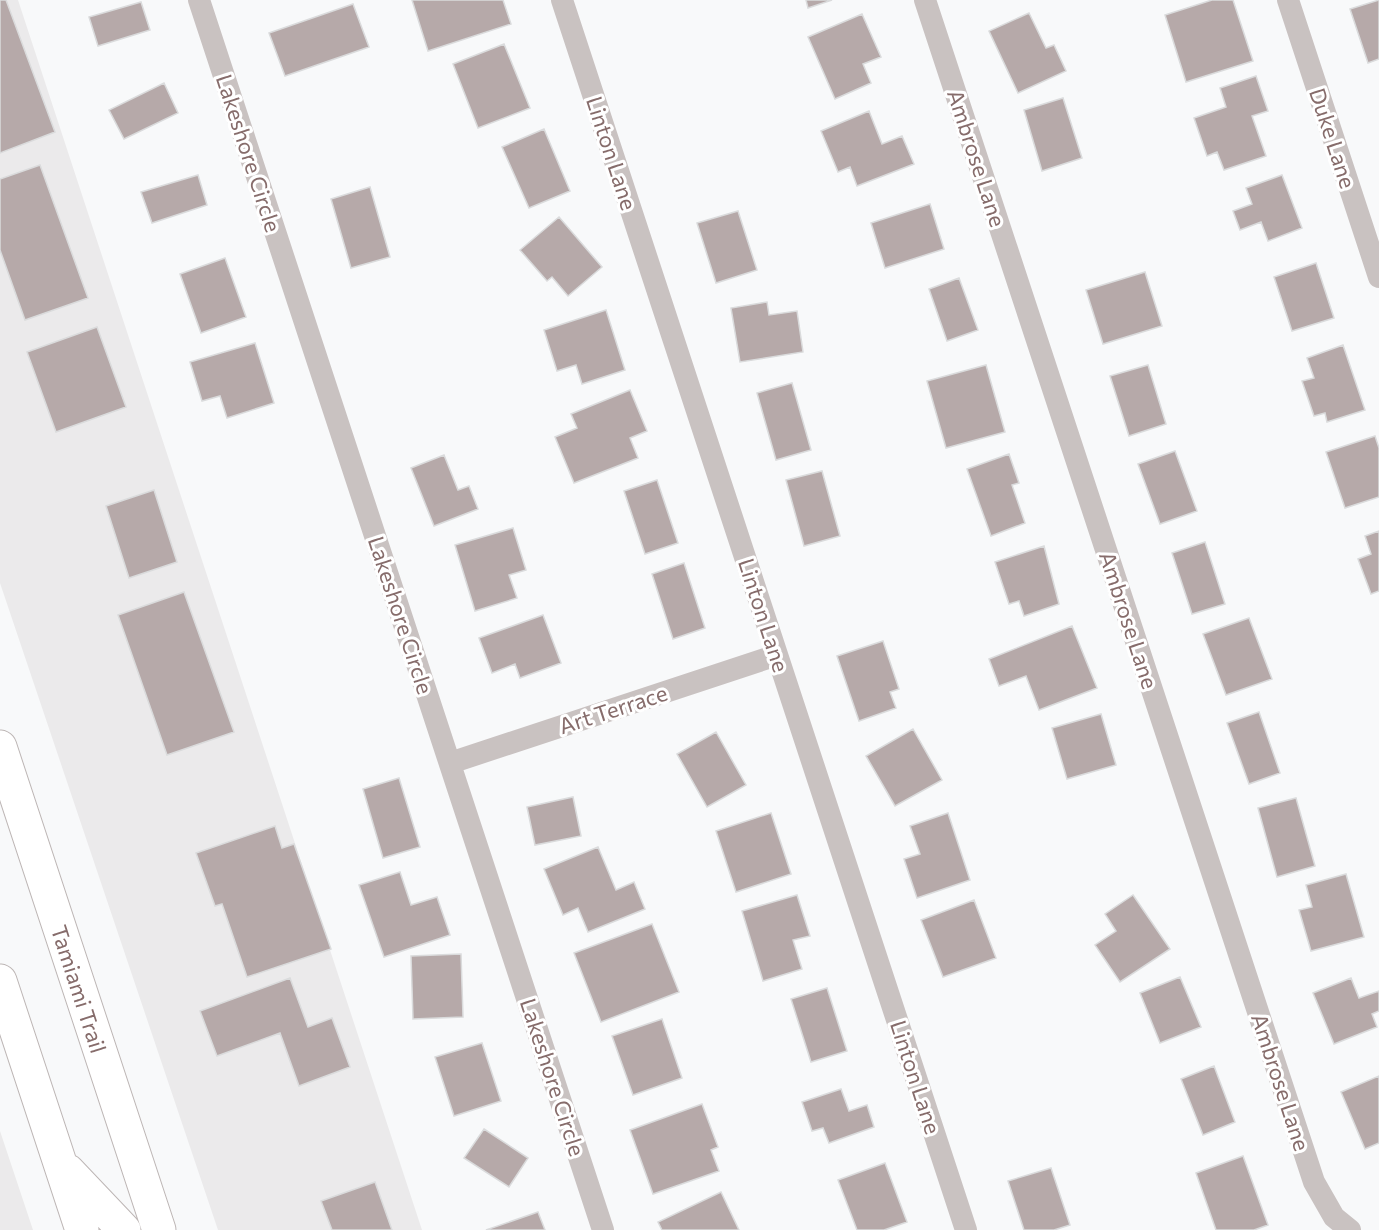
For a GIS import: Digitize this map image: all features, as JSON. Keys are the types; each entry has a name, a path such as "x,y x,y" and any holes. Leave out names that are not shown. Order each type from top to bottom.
{"main road":[{"name":"Tamiami Trail","path":"0,747 159,1230"},
{"path":"0,981 82,1230"},
{"path":"60,1164 124,1230"}],"street":[{"name":"Lakeshore Circle","path":"199,0 603,1230"},
{"name":"Linton Lane","path":"562,0 966,1230"},
{"name":"Ambrose Lane","path":"925,0 1314,1182 1334,1217 1350,1230"},
{"name":"Duke Lane","path":"1288,0 1379,277"},
{"name":"Art Terrace","path":"450,763 777,655"}],"shaded area":[{"path":"0,0 18,0 422,1230 218,1230 0,583"},
{"path":"0,1131 33,1230 0,1230"}],"building":[{"path":"0,0 6,0 55,132 0,153"},
{"path":"412,0 503,0 511,24 428,51"},
{"path":"806,0 832,0 808,8"},
{"path":"1212,0 1233,0 1253,61 1186,82 1165,15"},
{"path":"1379,0 1379,59 1368,63 1350,9"},
{"path":"141,2 150,30 98,46 89,17"},
{"path":"353,4 369,47 285,76 269,33"},
{"path":"1029,13 1046,48 1054,45 1066,71 1018,93 989,31"},
{"path":"862,14 881,57 863,64 871,83 835,99 808,37"},
{"path":"504,44 530,108 478,128 453,64"},
{"path":"1256,76 1268,111 1252,116 1266,156 1224,170 1217,152 1207,156 1194,118 1226,107 1220,88"},
{"path":"164,83 178,113 124,139 109,110"},
{"path":"1063,98 1082,158 1042,171 1024,110"},
{"path":"869,111 882,144 902,136 914,164 857,186 850,167 838,172 821,131"},
{"path":"544,129 570,191 529,208 502,147"},
{"path":"40,165 88,298 25,320 0,250 0,179"},
{"path":"198,175 207,205 152,223 141,192"},
{"path":"1282,175 1302,228 1268,241 1261,222 1240,230 1233,211 1252,204 1246,188"},
{"path":"370,187 390,257 351,268 331,199"},
{"path":"930,204 944,249 885,268 871,223"},
{"path":"738,211 757,270 716,283 697,223"},
{"path":"559,217 602,267 568,296 552,277 547,281 520,250"},
{"path":"225,258 246,317 201,333 180,274"},
{"path":"1316,263 1334,318 1292,331 1274,277"},
{"path":"1145,272 1162,326 1103,344 1086,290"},
{"path":"959,278 978,330 947,341 929,289"},
{"path":"767,302 769,315 797,311 803,352 740,362 731,308"},
{"path":"606,310 625,370 582,384 576,365 557,371 544,330"},
{"path":"97,327 126,407 56,432 27,352"},
{"path":"255,343 274,403 227,418 220,396 202,401 190,362"},
{"path":"1343,345 1365,410 1327,422 1325,413 1314,416 1302,381 1314,378 1307,358"},
{"path":"986,365 1005,432 946,448 927,381"},
{"path":"1148,365 1166,424 1129,436 1110,376"},
{"path":"792,383 811,450 776,460 757,393"},
{"path":"630,390 647,431 630,438 638,458 574,483 555,437 577,428 571,414"},
{"path":"1375,436 1379,448 1379,497 1345,508 1326,452"},
{"path":"1175,451 1197,511 1160,524 1138,464"},
{"path":"1009,454 1019,483 1012,485 1025,523 991,536 967,469"},
{"path":"444,455 458,490 469,486 478,509 434,526 411,468"},
{"path":"822,471 840,536 804,546 786,480"},
{"path":"657,480 678,543 645,554 624,491"},
{"path":"154,490 177,562 129,578 106,506"},
{"path":"513,528 526,570 509,575 517,598 475,611 455,545"},
{"path":"1379,531 1379,591 1371,594 1358,559 1371,554 1365,536"},
{"path":"1205,542 1225,604 1192,614 1172,553"},
{"path":"1044,546 1059,604 1024,616 1019,601 1009,604 995,562"},
{"path":"684,563 705,628 673,639 652,574"},
{"path":"184,592 234,732 167,755 118,615"},
{"path":"543,615 561,663 520,678 515,664 492,673 479,638"},
{"path":"1249,618 1272,679 1226,695 1203,634"},
{"path":"1072,626 1097,688 1039,710 1026,676 999,686 989,659"},
{"path":"883,641 899,689 890,692 896,708 859,721 837,656"},
{"path":"1259,712 1280,773 1249,784 1227,723"},
{"path":"1101,714 1116,765 1067,779 1052,728"},
{"path":"913,729 942,780 895,806 866,756"},
{"path":"716,732 746,785 707,807 677,754"},
{"path":"399,778 420,847 383,858 363,789"},
{"path":"573,797 581,836 535,845 527,807"},
{"path":"1296,798 1315,866 1277,877 1258,808"},
{"path":"771,813 791,874 736,892 716,831"},
{"path":"948,813 970,880 917,898 904,859 920,854 910,826"},
{"path":"275,826 282,848 294,844 331,949 247,977 222,904 215,906 196,853"},
{"path":"598,847 616,890 634,882 645,909 588,932 578,908 563,915 544,869"},
{"path":"400,872 411,905 437,897 450,935 384,957 359,885"},
{"path":"1346,874 1364,937 1311,951 1299,910 1312,907 1306,885"},
{"path":"797,895 810,936 793,940 802,969 763,981 742,911"},
{"path":"1133,895 1170,949 1120,982 1095,945 1116,931 1105,914"},
{"path":"974,900 996,958 943,977 921,920"},
{"path":"652,924 679,992 601,1022 574,953"},
{"path":"461,954 463,1017 413,1019 411,956"},
{"path":"1180,977 1201,1027 1160,1043 1140,993"},
{"path":"290,978 308,1027 332,1018 350,1067 299,1086 280,1033 217,1056 200,1011"},
{"path":"1351,978 1359,998 1379,991 1379,1011 1372,1014 1377,1027 1334,1044 1313,993"},
{"path":"827,988 847,1051 811,1062 791,999"},
{"path":"662,1019 682,1078 633,1095 612,1036"},
{"path":"482,1043 501,1101 454,1116 435,1057"},
{"path":"1214,1066 1235,1122 1203,1135 1181,1079"},
{"path":"1379,1076 1379,1143 1365,1149 1341,1092"},
{"path":"841,1089 849,1111 867,1105 874,1127 829,1143 823,1128 812,1131 802,1102"},
{"path":"702,1104 718,1147 711,1150 719,1171 653,1194 630,1130"},
{"path":"484,1129 528,1158 509,1187 464,1158"},
{"path":"1243,1156 1268,1225 1254,1230 1216,1230 1196,1173"},
{"path":"885,1163 907,1222 884,1230 857,1230 838,1180"},
{"path":"1051,1168 1070,1225 1054,1230 1024,1230 1008,1181"},
{"path":"375,1182 392,1230 332,1230 321,1201"},
{"path":"721,1192 739,1230 662,1230 658,1222"},
{"path":"538,1212 545,1230 486,1230"}]}
